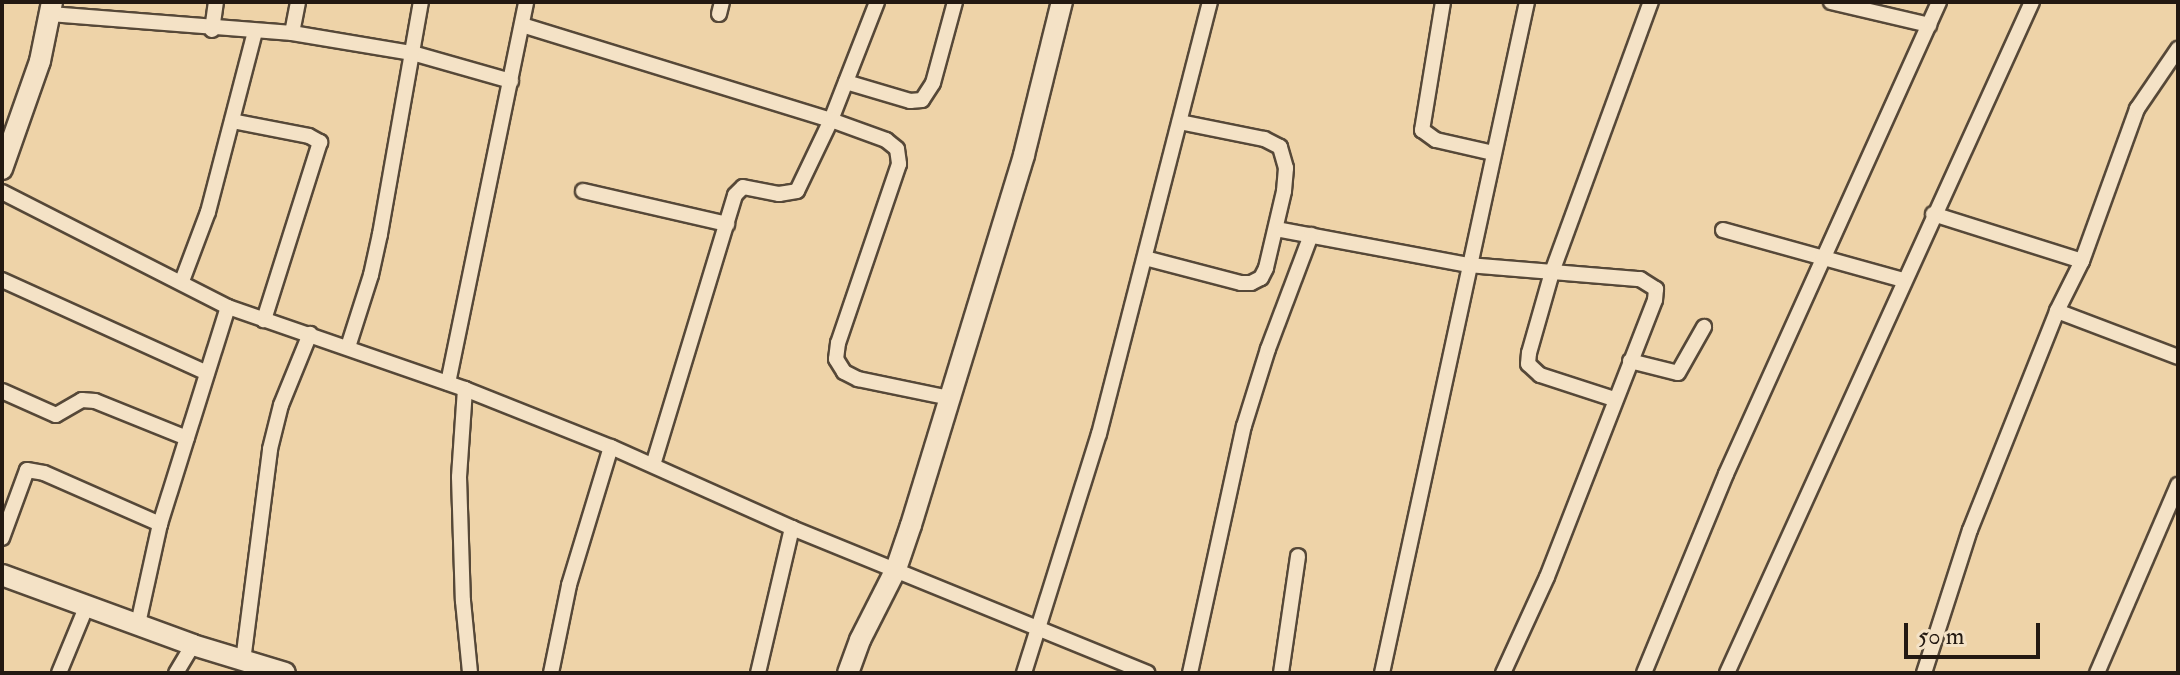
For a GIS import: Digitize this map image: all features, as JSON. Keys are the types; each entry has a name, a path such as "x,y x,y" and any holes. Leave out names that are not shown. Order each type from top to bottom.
{"street":[{"path":"212,30 216,2"},
{"path":"292,33 298,2"},
{"path":"348,347 371,275 421,2"},
{"path":"448,383 526,2"},
{"path":"653,465 735,195 743,187 789,194 797,191 831,120 877,2"},
{"path":"846,82 910,101 922,100 933,83 955,2"},
{"path":"848,673 860,640 896,569 1024,155 1062,2"},
{"path":"1024,673 1099,434 1210,2"},
{"path":"1443,2 1422,130 1436,140 1493,153"},
{"path":"1382,673 1527,2"},
{"path":"1614,399 1540,375 1528,364 1552,272 1651,2"},
{"path":"1831,2 1929,25"},
{"path":"1644,673 1726,474 1939,2"},
{"path":"1727,673 1933,214 2032,2"},
{"path":"2,169 40,61 51,8 212,30 292,33 412,53 511,81"},
{"path":"522,25 831,120 886,140 897,149 899,164 838,343 836,359 844,372 858,379 950,398"},
{"path":"182,281 208,212 255,32"},
{"path":"1924,673 1970,530 2057,311 2082,261 2137,109 2178,49"},
{"path":"232,121 309,136 320,142 264,320"},
{"path":"1145,258 1251,283 1261,278 1266,268 1286,168 1280,147 1264,139 1180,122"},
{"path":"583,191 727,224"},
{"path":"2,192 228,307 465,389 611,447 792,528 1148,673"},
{"path":"1933,214 2082,261"},
{"path":"1276,229 1468,265 1640,279 1656,289 1655,300 1547,577 1503,673"},
{"path":"1723,230 1903,280"},
{"path":"1190,673 1244,426 1268,349 1311,235"},
{"path":"2,280 207,373"},
{"path":"138,624 160,524 228,307"},
{"path":"2057,311 2178,357"},
{"path":"1630,361 1678,373 1704,327"},
{"path":"243,661 270,449 281,405 310,334"},
{"path":"465,389 459,477 463,601 470,673"},
{"path":"2,391 56,415 82,400 95,401 187,438"},
{"path":"551,673 577,555 611,447"},
{"path":"2,538 27,470 44,473 160,524"},
{"path":"2097,673 2178,485"},
{"path":"758,673 792,528"},
{"path":"1281,673 1298,556"},
{"path":"2,575 193,645 285,673"},
{"path":"59,673 87,605"},
{"path":"176,673 193,645"}]}
